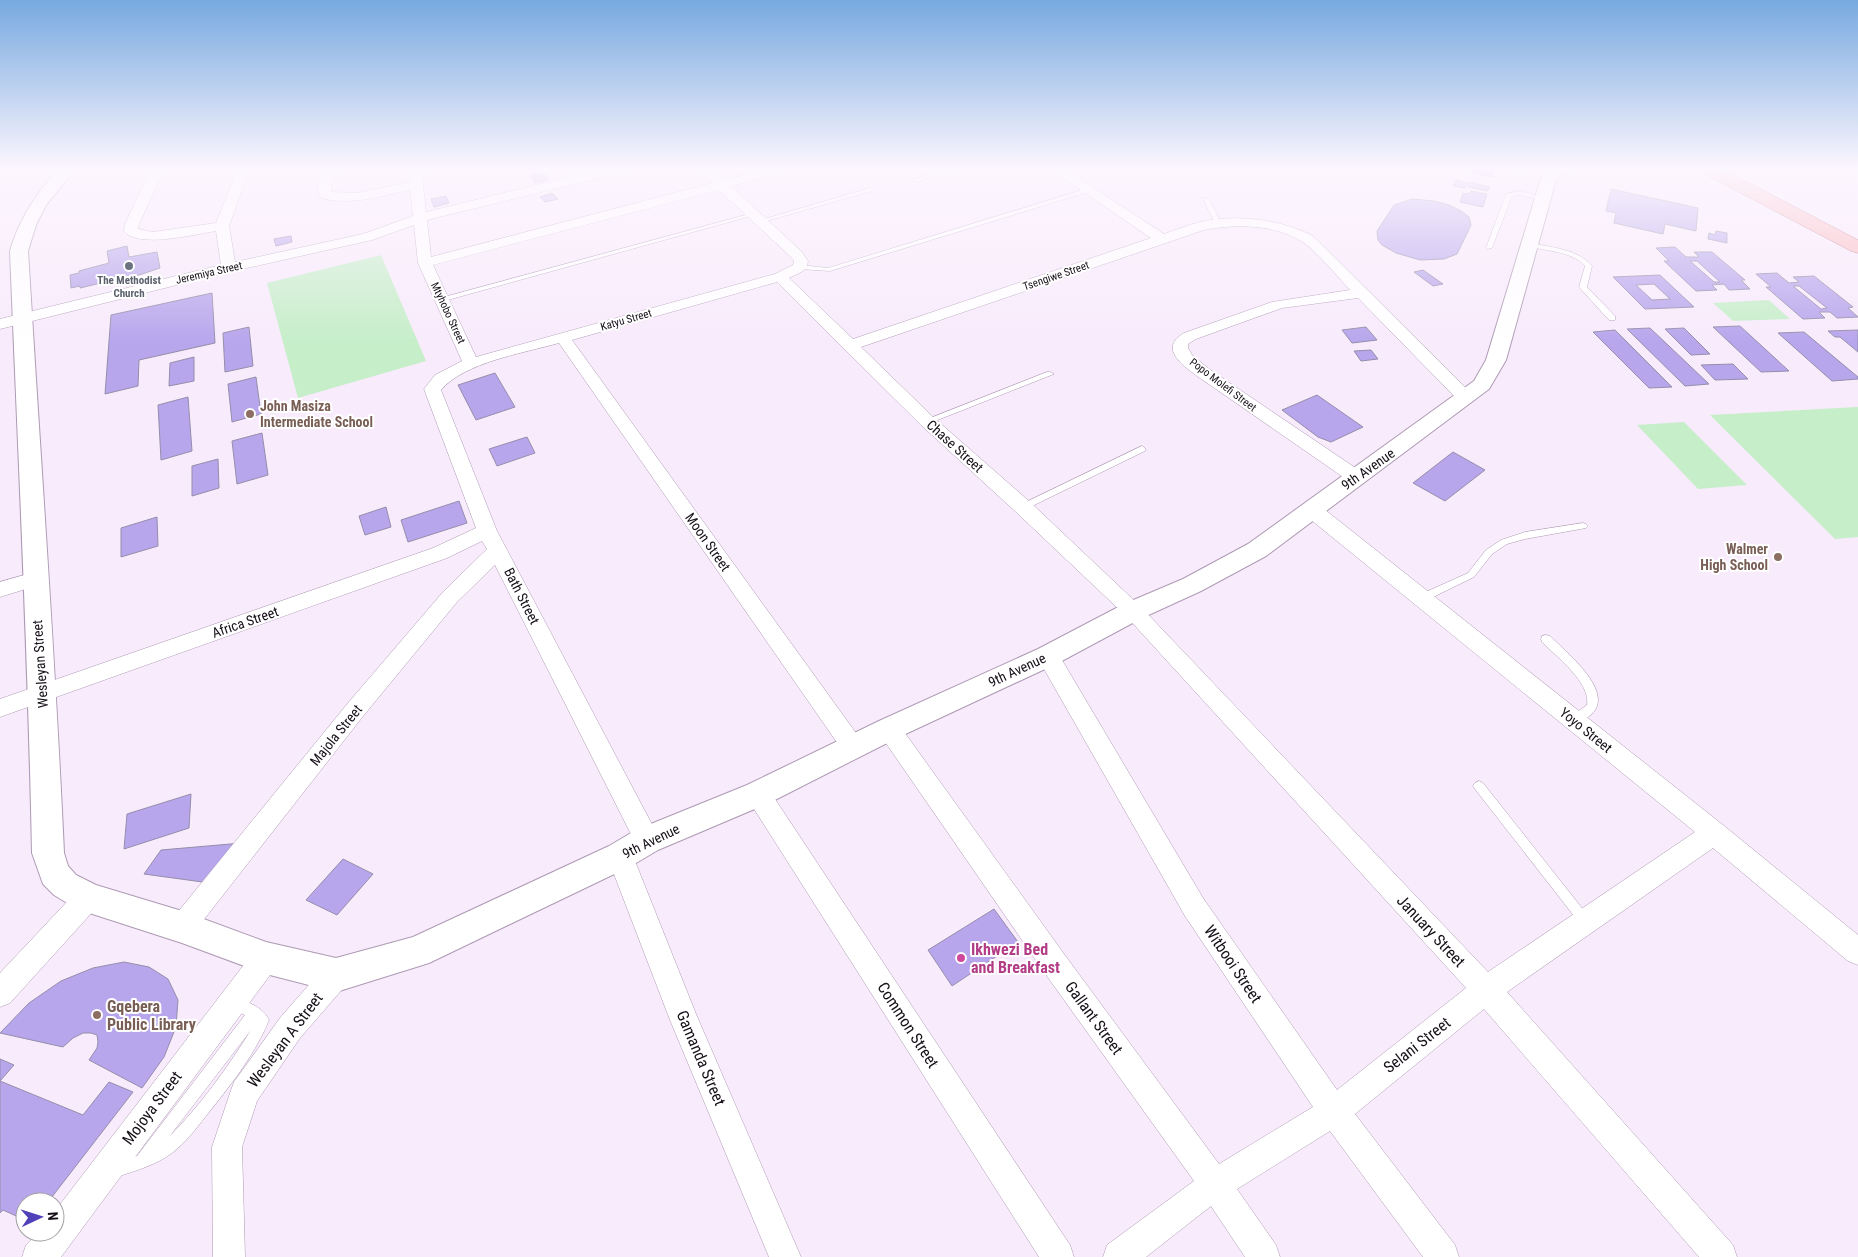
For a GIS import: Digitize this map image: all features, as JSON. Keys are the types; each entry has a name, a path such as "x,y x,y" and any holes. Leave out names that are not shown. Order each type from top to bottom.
{"main road":[{"path":"1817,226 1858,247"}],"street":[{"name":"Wesleyan Street","path":"27,226 19,252 12,321 43,693 48,853 54,874 65,885 88,898 182,928 266,958 336,975"},
{"path":"132,226 131,230 142,235 153,236 222,226 229,268"},
{"name":"Jeremiya Street","path":"12,321 229,268 367,237 399,226"},
{"name":"Mtyhobo Street","path":"421,226 425,262 471,363"},
{"path":"425,262 567,226"},
{"path":"767,226 796,254 801,261 800,267"},
{"path":"1142,226 1163,240"},
{"name":"Tsengiwe Street","path":"851,345 1203,226"},
{"name":"Tsengiwe Street","path":"1255,226 1274,227 1303,236 1465,397"},
{"name":"9th Avenue","path":"336,975 417,952 620,856 647,840 758,794 853,747 1048,656 1133,612 1192,585 1256,550 1396,450 1482,385 1496,360 1534,226"},
{"name":"Katyu Street","path":"471,363 780,277 800,267"},
{"name":"Chase Street","path":"780,277 927,421 1023,507 1133,612"},
{"name":"Popo Molefi Street","path":"1356,477 1286,431 1199,368 1181,352 1180,346 1182,341 1190,336 1277,305 1360,293"},
{"name":"Moon Street","path":"563,338 853,747"},
{"name":"Bath Street","path":"471,363 441,378 432,389 493,541 647,840"},
{"name":"Yoyo Street","path":"1312,510 1714,833 1858,952"},
{"name":"Africa Street","path":"0,708 440,553 493,541"},
{"name":"Majola Street","path":"182,928 356,709 450,597 493,541"},
{"path":"0,590 35,579"},
{"name":"January Street","path":"1133,612 1486,990 1721,1257"},
{"name":"Witbooi Street","path":"1048,656 1194,907 1334,1111 1442,1257"},
{"name":"Gallant Street","path":"889,730 1054,963 1215,1184 1264,1257"},
{"name":"Common Street","path":"758,794 1058,1257"},
{"name":"Selani Street","path":"1119,1257 1215,1184 1334,1111 1486,990 1714,833"},
{"name":"Gamanda Street","path":"620,856 684,1020 785,1257"},
{"path":"0,993 88,898"},
{"name":"Mojoya Street","path":"44,1254 101,1174 244,1008 266,958"},
{"name":"Wesleyan A Street","path":"230,1257 227,1147 245,1093 290,1028 336,975"}],"lane":[{"path":"441,299 725,226"},
{"path":"800,267 821,271 828,270 973,226"},
{"path":"1489,248 1497,226"},
{"path":"1529,245 1576,256 1586,261 1589,266 1583,287 1612,318"},
{"path":"927,421 1050,374"},
{"path":"1023,507 1142,449"},
{"path":"1422,598 1471,575 1478,569 1488,552 1502,542 1583,526"},
{"path":"1546,639 1582,676 1593,694 1594,701 1592,707 1574,720"},
{"path":"1479,786 1586,922"},
{"path":"101,1174 140,1162 172,1145 194,1122 260,1029 262,1020 244,1008"}],"green space":[{"path":"381,255 426,361 298,398 267,283"},
{"path":"1769,300 1790,319 1733,321 1713,303"},
{"path":"1858,407 1858,537 1835,539 1710,415"},
{"path":"1684,422 1747,485 1698,489 1637,425"}],"building":[{"path":"1380,226 1471,226 1457,254 1444,259 1420,260 1396,253 1382,245 1378,240 1377,231"},
{"path":"1626,226 1665,226 1663,234"},
{"path":"1672,226 1696,226 1696,231"},
{"path":"1716,231 1727,233 1727,243 1708,239 1709,233 1715,235"},
{"path":"291,236 292,242 276,246 274,239"},
{"name":"The Methodist Church","path":"127,246 129,257 157,252 160,268 130,278 130,276 80,288 80,286 71,288 70,275 109,263 107,251"},
{"path":"1675,247 1686,257 1699,257 1694,252 1712,252 1745,280 1741,280 1750,289 1729,290 1724,284 1712,285 1717,290 1696,291 1664,261 1669,261 1656,248","holes":["1690,261 1697,261 1720,282 1714,282"]},
{"path":"1423,270 1443,284 1433,286 1414,272"},
{"path":"1777,273 1789,283 1799,282 1793,277 1814,276 1853,307 1848,308 1858,317 1837,318 1830,312 1819,312 1825,318 1803,319 1766,287 1771,287 1756,274","holes":["1793,286 1799,286 1827,308 1821,309"]},
{"path":"1660,275 1694,307 1645,309 1613,277","holes":["1654,284 1670,299 1652,300 1636,285"]},
{"path":"212,293 215,343 139,360 138,386 105,394 111,315"},
{"path":"1740,326 1789,371 1761,372 1713,327"},
{"path":"249,327 253,366 225,372 223,333"},
{"path":"1366,327 1377,340 1352,343 1342,330"},
{"path":"1650,328 1709,384 1685,386 1627,329"},
{"path":"1684,328 1710,354 1691,355 1665,329"},
{"path":"1615,330 1672,387 1649,388 1593,332"},
{"path":"1858,330 1858,352 1840,337 1835,337 1828,331"},
{"path":"1804,332 1858,377 1858,379 1832,381 1778,333"},
{"path":"1371,350 1378,359 1361,361 1354,351"},
{"path":"194,357 194,381 169,386 170,363"},
{"path":"1733,364 1748,379 1715,380 1701,365"},
{"path":"495,373 515,407 476,420 458,385"},
{"path":"256,377 261,414 232,422 228,384"},
{"path":"1317,395 1363,427 1331,442 1318,437 1282,410"},
{"path":"188,397 192,451 161,460 158,405"},
{"path":"262,433 268,475 237,484 232,441"},
{"path":"527,437 535,453 497,466 489,449"},
{"path":"1453,452 1485,470 1445,501 1413,483"},
{"path":"218,459 219,488 192,496 192,466"},
{"path":"459,501 467,523 408,542 401,520"},
{"path":"386,507 391,527 365,535 359,516"},
{"path":"157,517 158,546 121,557 121,528"},
{"path":"191,794 189,828 124,849 127,814"},
{"path":"242,843 217,884 144,874 161,850"},
{"path":"343,859 373,874 337,915 306,900"},
{"path":"994,909 1018,942 952,986 928,950"},
{"name":"Gqebera Public Library","path":"124,962 149,967 168,979 178,1000 176,1027 164,1057 142,1088 89,1060 97,1048 97,1035 83,1033 73,1038 63,1047 0,1033 29,1003 61,981 93,968"},
{"path":"0,1059 14,1065 0,1081"},
{"path":"0,1081 83,1115 109,1082 133,1092 56,1192 15,1192 15,1215 3,1210 0,1213"}],"place":[{"name":"The Methodist Church","path":"129,266"},
{"name":"John Masiza Intermediate School","path":"250,414"},
{"name":"Walmer High School","path":"1778,557"},
{"name":"Ikhwezi Bed and Breakfast","path":"961,958"},
{"name":"Gqebera Public Library","path":"97,1015"}]}
